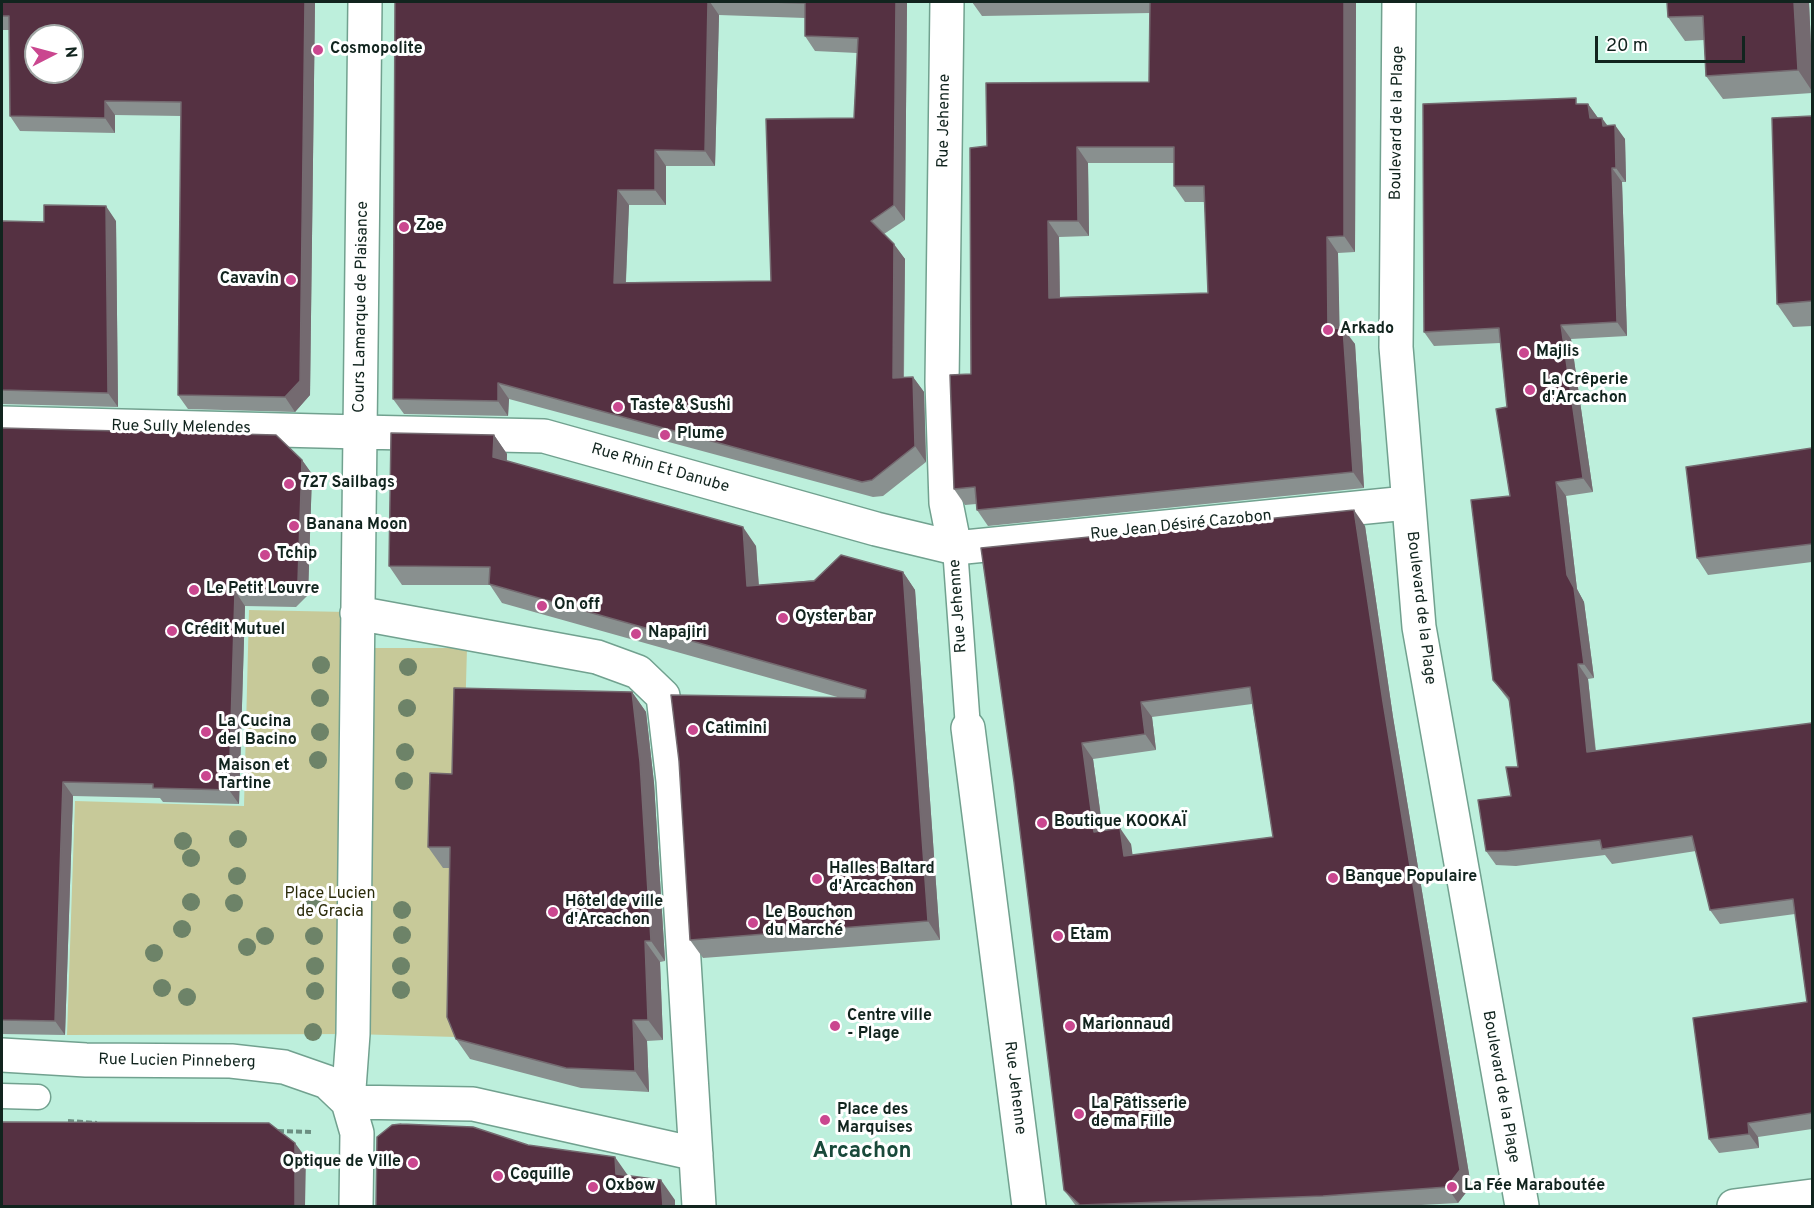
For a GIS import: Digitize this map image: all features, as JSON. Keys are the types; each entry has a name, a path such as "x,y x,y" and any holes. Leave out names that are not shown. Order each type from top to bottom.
{"street":[{"name":"Cours Lamarque de Plaisance","path":"357,613 365,2"},
{"name":"Rue Jehenne","path":"947,2 942,382 946,503 955,548"},
{"name":"Boulevard de la Plage","path":"1399,2 1396,346 1407,503 1419,627 1522,1206"},
{"name":"Rue Sully Melendes","path":"2,423 360,432"},
{"name":"Rue Rhin Et Danube","path":"360,432 544,436 876,529 955,548"},
{"name":"Rue Jean Désiré Cazobon","path":"955,548 1407,503"},
{"path":"356,1206 352,1118 357,613 597,657 638,672 663,696 673,781 699,1206"},
{"name":"Rue Jehenne","path":"968,728 1029,1206"},
{"name":"Rue Lucien Pinneberg","path":"2,1056 86,1060 231,1061 284,1067 327,1082 352,1118"},
{"path":"352,1118 473,1104 696,1154"},
{"path":"1734,1206 1812,1196"}],"lane":[{"name":"Rue Jehenne","path":"955,548 968,728"},
{"path":"2,1096 38,1097"}],"path":[{"path":"267,1131 352,1118"},
{"path":"59,1121 105,1123"}],"green space":[{"name":"Place Lucien de Gracia","path":"249,610 347,612 346,648 467,648 456,1037 353,1034 67,1035 75,801 244,806"}],"building":[{"path":"2,2 305,2 300,381 285,397 178,395 181,102 105,101 105,118 10,116 9,16 2,16"},
{"path":"395,2 708,2 705,151 655,150 655,190 618,190 614,283 771,281 766,119 854,118 858,38 805,36 805,3 769,2 896,2 894,205 871,221 894,244 893,378 913,377 915,446 872,480 862,482 498,383 498,401 393,399"},
{"path":"1150,2 1344,2 1344,236 1327,237 1328,329 1343,328 1353,472 977,510 975,487 954,489 950,375 971,374 970,148 987,146 986,83 1149,82","holes":["1077,147 1174,147 1174,186 1204,186 1208,293 1049,298 1048,221 1078,221"]},
{"path":"1667,2 1794,2 1798,70 1706,76 1703,16 1668,17"},
{"path":"1576,98 1576,104 1588,104 1590,118 1602,118 1603,126 1615,125 1616,168 1612,168 1617,322 1561,325 1583,478 1556,482 1567,575 1574,588 1584,664 1578,664 1587,752 1812,723 1812,1113 1748,1123 1749,1134 1709,1139 1693,1018 1807,1002 1793,899 1710,910 1692,836 1602,849 1600,840 1506,851 1486,851 1478,800 1511,796 1506,767 1518,767 1509,698 1493,680 1471,500 1510,496 1496,409 1507,407 1499,328 1424,332 1423,104"},
{"path":"1812,116 1812,301 1777,304 1772,118"},
{"path":"44,205 106,206 108,393 2,390 2,221 44,222"},
{"path":"2,428 276,435 302,460 298,581 286,593 235,591 229,790 153,788 153,784 63,782 55,1021 2,1020"},
{"path":"391,433 494,435 493,457 743,527 747,586 814,581 841,555 903,572 928,921 690,940 679,761 671,695 865,698 866,690 489,584 490,567 389,566"},
{"path":"1812,448 1812,544 1697,558 1686,467"},
{"path":"1354,510 1383,702 1460,1170 1447,1187 1323,1196 1080,1205 1064,1190 1014,782 981,548","holes":["1250,687 1273,837 1124,856 1120,828 1094,832 1082,743 1145,734 1141,702"]},
{"name":"Hôtel de ville d'Arcachon","path":"454,688 632,692 640,762 651,941 645,941 648,1020 633,1020 635,1071 566,1068 456,1039 447,1017 450,847 428,847 430,773 452,774"},
{"path":"2,1122 269,1123 295,1143 295,1206 2,1206"},
{"path":"392,1125 473,1127 528,1145 615,1157 616,1174 661,1180 663,1206 376,1206 377,1137"}],"place":[{"name":"Cosmopolite","path":"318,50"},
{"name":"Zoe","path":"404,227"},
{"name":"Cavavin","path":"291,280"},
{"name":"Arkado","path":"1328,330"},
{"name":"Majlis","path":"1524,353"},
{"name":"La Crêperie d'Arcachon","path":"1530,390"},
{"name":"Taste & Sushi","path":"618,407"},
{"name":"Plume","path":"665,435"},
{"name":"727 Sailbags","path":"289,484"},
{"name":"Banana Moon","path":"294,526"},
{"name":"Tchip","path":"265,555"},
{"name":"Le Petit Louvre","path":"194,590"},
{"name":"On off","path":"542,606"},
{"name":"Oyster bar","path":"783,618"},
{"name":"Crédit Mutuel","path":"172,631"},
{"name":"Napajiri","path":"636,634"},
{"name":"Catimini","path":"693,730"},
{"name":"La Cucina del Bacino","path":"206,732"},
{"name":"Maison et Tartine","path":"206,776"},
{"name":"Boutique KOOKAÏ","path":"1042,823"},
{"name":"Banque Populaire","path":"1333,878"},
{"name":"Halles Baltard d'Arcachon","path":"817,879"},
{"name":"Hôtel de ville d'Arcachon","path":"553,912"},
{"name":"Le Bouchon du Marché","path":"753,923"},
{"name":"Etam","path":"1058,936"},
{"name":"Centre ville - Plage","path":"835,1026"},
{"name":"Marionnaud","path":"1070,1026"},
{"name":"La Pâtisserie de ma Fille","path":"1079,1114"},
{"name":"Place des Marquises","path":"825,1120"},
{"name":"Optique de Ville","path":"413,1163"},
{"name":"Coquille","path":"498,1176"},
{"name":"Oxbow","path":"593,1187"},
{"name":"La Fée Maraboutée","path":"1452,1187"}],"district":[{"name":"Arcachon","path":"862,1153"}]}
